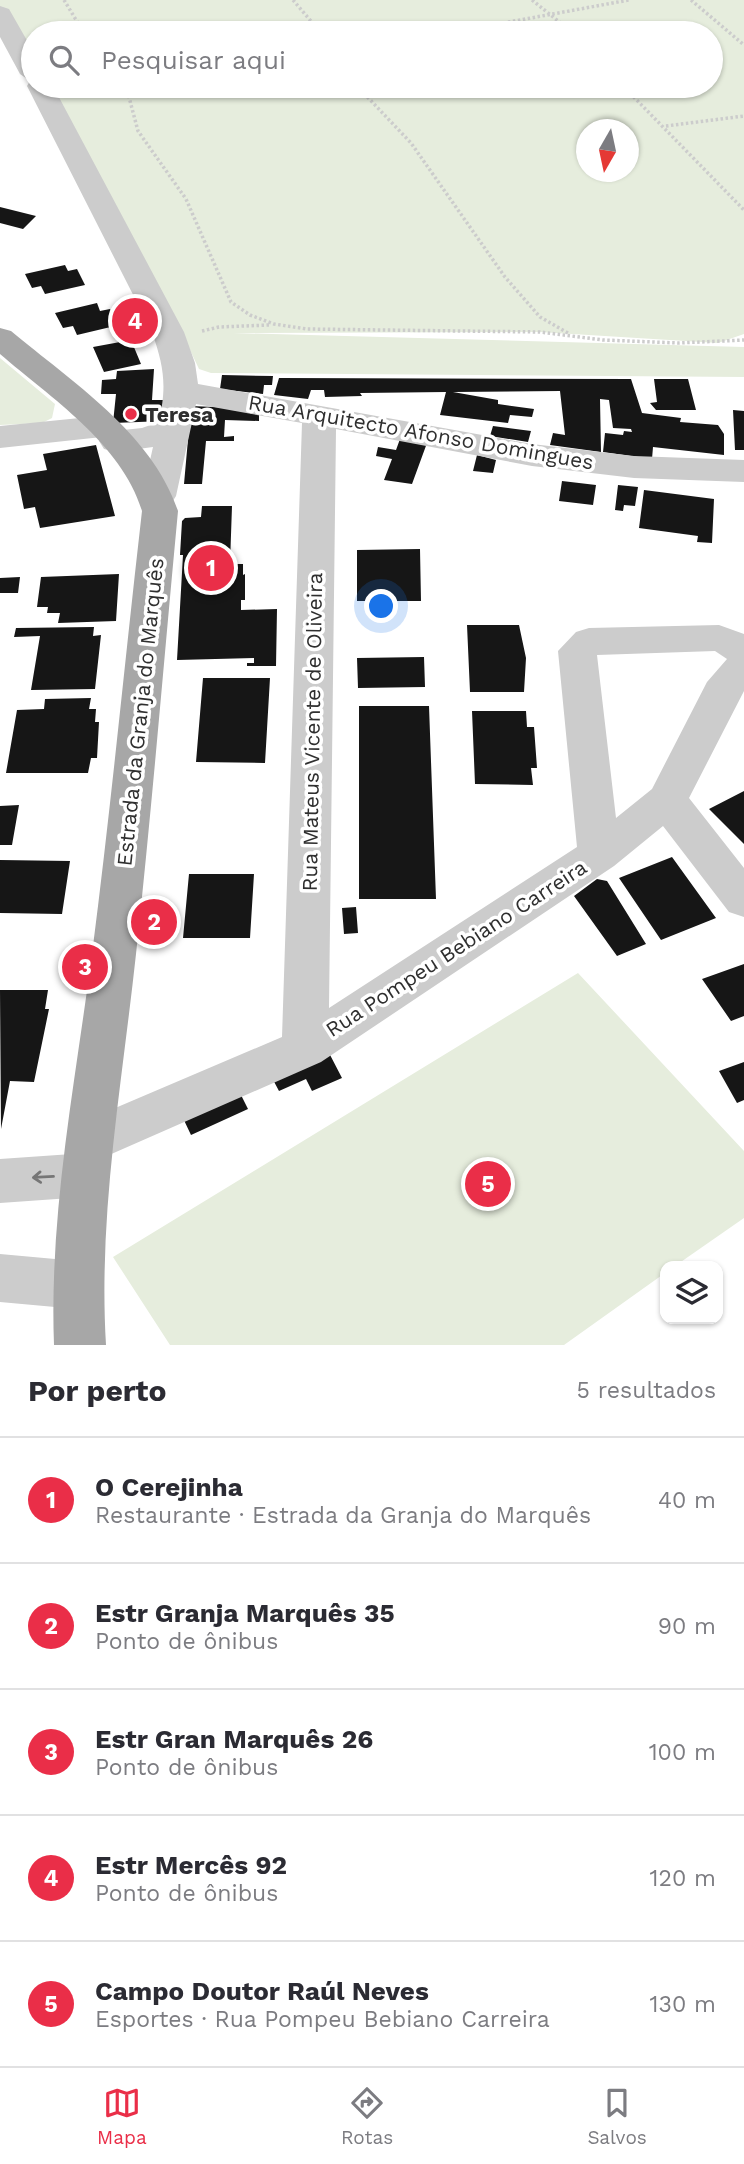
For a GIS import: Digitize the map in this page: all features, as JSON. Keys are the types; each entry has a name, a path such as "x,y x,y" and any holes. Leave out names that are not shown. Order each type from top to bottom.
{"main road":[{"path":"0,338 133,457 159,496"},
{"name":"Estrada da Granja do Marquês","path":"80,1345 77,1285 88,1158 158,554 159,496"}],"street":[{"path":"0,13 21,52"},
{"path":"47,98 170,339 179,363 182,391"},
{"name":"Rua Arquitecto Afonso Domingues","path":"182,391 532,455 634,467 744,471"},
{"name":"Estrada da Granja do Marquês","path":"159,496 182,391"},
{"name":"Rua Mateus Vicente de Oliveira","path":"304,1048 319,416"},
{"path":"0,437 108,434 147,438 174,428"},
{"path":"599,854 577,650 589,640 719,638 737,646 744,654"},
{"name":"Rua Pompeu Bebiano Carreira","path":"0,1181 88,1158 304,1048 599,854 667,800 703,734 721,692 744,665"},
{"path":"667,800 744,900"},
{"path":"0,1278 77,1285"}],"path":[{"path":"64,0 77,21"},
{"path":"293,0 311,21"},
{"path":"532,0 558,21"},
{"path":"508,21 629,0"},
{"path":"691,0 716,21"},
{"path":"723,27 744,45"},
{"path":"129,98 138,131 186,199 231,302 250,315 274,324"},
{"path":"368,98 411,143 505,277 541,317 569,334"},
{"path":"636,98 666,126 744,210"},
{"path":"666,126 744,117"},
{"path":"170,339 219,327 274,324 358,331 569,334 603,340 678,344 744,340"}],"green space":[{"path":"0,0 744,0 744,334 718,343 540,332 233,333 744,347 744,377 211,373 199,369 182,333 168,332 47,98 723,98 723,21 21,21 21,48 0,7"},
{"path":"0,358 55,404 52,418 42,423 0,425"},
{"path":"578,973 744,1151 744,1218 682,1261 660,1261 660,1277 564,1345 170,1345 113,1257"}],"building":[{"path":"0,207 36,216 23,229 0,223"},
{"path":"65,265 68,271 77,269 85,285 45,294 41,286 32,288 25,274"},
{"path":"97,303 100,311 110,309 119,325 77,335 73,326 63,328 55,313"},
{"path":"131,340 141,364 104,372 93,347"},
{"path":"154,369 152,400 165,400 164,421 113,423 116,394 101,394 102,380 116,379 117,371"},
{"path":"222,375 273,376 272,385 264,385 263,394 220,389"},
{"path":"279,378 631,379 642,413 681,418 680,422 718,425 724,434 724,455 653,447 652,459 603,452 605,433 623,435 624,431 632,432 631,429 613,428 609,400 600,399 601,452 550,445 553,433 565,435 560,391 453,392 498,400 498,404 534,409 532,417 510,415 508,423 440,415 446,392 360,393 362,396 325,397 324,390 311,390 308,399 274,395"},
{"path":"654,379 688,379 696,410 656,410 650,403 657,402"},
{"path":"191,406 259,409 259,421 225,420 224,437 234,436 234,441 206,441 202,484 184,484"},
{"path":"733,410 744,411 744,450 735,450"},
{"path":"493,426 531,431 528,442 490,436"},
{"path":"400,439 427,443 412,484 384,480 392,459 376,456 378,447 396,450"},
{"path":"96,445 115,516 40,528 35,507 24,509 17,475 47,470 43,454"},
{"path":"477,455 496,460 493,473 473,471"},
{"path":"562,481 596,485 593,505 559,501"},
{"path":"618,485 638,487 635,506 624,505 623,511 615,510"},
{"path":"644,490 714,499 712,543 697,542 698,536 639,528"},
{"path":"202,506 232,506 230,564 243,564 243,575 245,574 245,600 241,600 241,610 277,609 276,666 247,666 247,663 254,663 254,658 177,660 183,555 180,555 182,521 185,518 201,517"},
{"path":"420,549 421,601 357,601 357,550"},
{"path":"119,574 116,621 58,623 60,613 47,613 48,607 37,607 41,577"},
{"path":"20,577 18,593 0,593 0,578"},
{"path":"467,625 519,625 526,658 524,692 470,692"},
{"path":"94,627 93,636 101,635 95,689 31,690 40,636 14,637 16,628"},
{"path":"424,657 425,687 358,688 357,658"},
{"path":"203,678 270,678 265,763 196,762"},
{"path":"91,698 89,709 96,709 95,722 99,722 97,758 91,758 88,773 6,773 17,710 44,709 45,699"},
{"path":"359,706 429,706 436,899 359,899"},
{"path":"472,711 526,711 527,727 534,727 537,768 531,768 533,785 475,784"},
{"path":"744,791 744,844 709,809"},
{"path":"19,805 12,845 0,845 0,806"},
{"path":"672,857 716,918 661,940 619,878"},
{"path":"0,860 70,861 62,914 0,913"},
{"path":"189,874 254,874 250,938 183,938"},
{"path":"597,879 607,881 646,944 617,956 574,896"},
{"path":"356,907 358,933 344,934 342,908"},
{"path":"744,964 744,1016 731,1021 702,979"},
{"path":"0,990 48,990 45,1009 49,1009 34,1082 10,1081 1,1129"},
{"path":"328,1051 342,1078 312,1091 306,1079 279,1091 271,1076"},
{"path":"744,1062 744,1100 737,1103 719,1071"},
{"path":"239,1091 248,1109 191,1135 182,1116"}],"place":[{"name":"Estr Mercês 92","path":"135,321"},
{"name":"Teresa","path":"131,414"},
{"name":"O Cerejinha","path":"211,568"},
{"name":"Estr Granja Marquês 35","path":"154,922"},
{"name":"Estr Gran Marquês 26","path":"85,967"},
{"name":"Campo Doutor Raúl Neves","path":"488,1184"}]}
